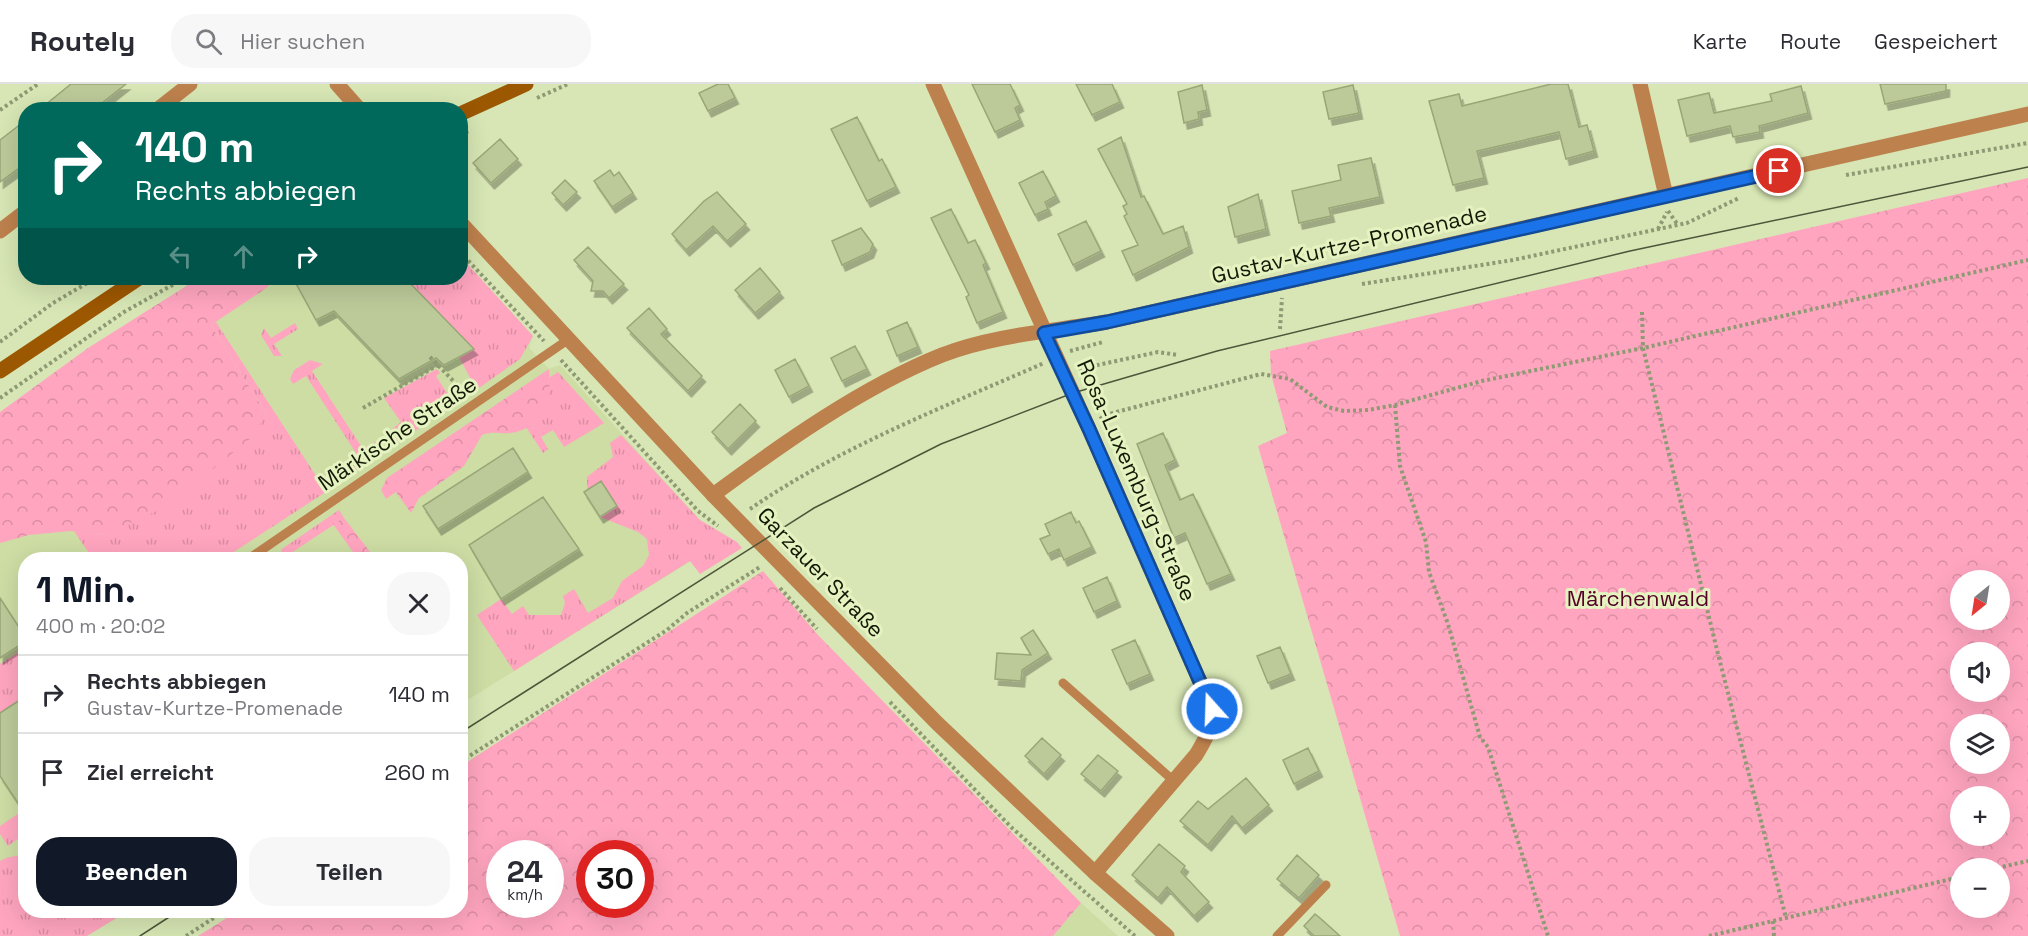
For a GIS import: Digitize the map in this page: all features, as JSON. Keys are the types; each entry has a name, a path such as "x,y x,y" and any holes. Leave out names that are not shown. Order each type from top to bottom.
{"main road":[{"path":"468,110 526,84"},
{"path":"0,371 128,285"}],"street":[{"path":"168,102 190,84"},
{"path":"337,84 353,102"},
{"name":"Rosa-Luxemburg-Straße","path":"933,84 1044,333 1065,374 1212,709 1213,720 1207,736 1175,782 1095,873"},
{"path":"1640,84 1667,203"},
{"name":"Gustav-Kurtze-Promenade","path":"713,495 830,415 943,355 1001,340 1044,333 1667,203 2028,114"},
{"path":"0,231 18,217"},
{"name":"Garzauer Straße","path":"468,231 713,495 937,723 1095,873 1167,936"}],"lane":[{"name":"Märkische Straße","path":"259,552 569,339"},
{"path":"1064,683 1175,782"},
{"path":"1277,936 1326,885"}],"path":[{"path":"0,110 38,84"},
{"path":"1837,176 2028,143"},
{"path":"1353,285 1513,260 1678,225 1749,195"},
{"path":"1667,203 1678,225"},
{"path":"1089,429 1105,415 1261,374 1290,379 1328,407 1344,411 1395,405 1482,381 1644,348 2028,260"},
{"path":"468,261 698,511 722,529"},
{"path":"1280,283 1282,299 1280,329"},
{"path":"0,342 53,303 84,285"},
{"path":"0,398 124,312 172,285"},
{"path":"1272,302 1292,297"},
{"path":"1642,312 1644,348 1719,658 1786,918"},
{"path":"737,518 790,481 891,431 1057,357 1109,340"},
{"path":"1065,374 1158,352 1178,355"},
{"path":"430,357 475,404"},
{"path":"363,408 438,365"},
{"path":"1395,405 1400,466 1426,542 1430,572 1448,624 1480,737 1488,747 1548,936"},
{"path":"468,757 764,565"},
{"path":"2010,865 2028,861"},
{"path":"1709,936 1950,879"},
{"path":"1085,892 1135,936"},
{"path":"186,936 214,918"},
{"path":"1773,921 1774,936"}],"shaded area":[{"path":"468,265 533,336 529,348 549,369 560,365 720,543 468,700 468,552 18,552 18,918 117,918 87,936 0,936 0,503 266,414 186,285 468,285"},
{"path":"1081,903 1118,936 1053,936"}],"green space":[{"name":"Märchenwald","path":"2028,178 2028,936 1400,936 1258,446 1287,433 1271,374 1270,351"},
{"path":"468,265 533,336 520,359 479,388 474,385 459,357 473,349 412,285 468,285"},
{"path":"188,285 269,285 211,325 266,414 250,439 166,507 105,534 70,531 29,535 0,543 0,412 88,348"},
{"path":"216,322 318,479 331,470 339,481 338,484 234,552 88,552 74,531 105,534 266,414 211,325"},
{"path":"295,323 298,329 274,344 282,356 274,356 261,335 264,328 271,338"},
{"path":"310,360 323,364 312,371 363,449 375,442 383,453 353,472 346,461 356,453 306,376 293,384 290,379 294,370"},
{"path":"437,369 440,373 436,376 451,399 456,397 459,402 398,442 390,431 401,422 384,398"},
{"path":"549,369 547,401 538,419 531,425 510,433 482,435 464,466 419,498 411,513 396,492 386,499 381,490 387,478"},
{"path":"558,372 604,423 564,447 553,430 541,437 548,449 543,453 526,427 533,424 550,377"},
{"path":"621,435 700,520 737,542 742,548 700,574 690,561 514,671 477,615 501,599 512,614 523,606 529,615 561,615 565,603 563,596 574,589 588,613 613,598 622,581 643,566 649,555 647,539 638,532 600,517 617,506 601,481 587,490 587,477 613,457 610,443"},
{"path":"339,510 344,518 293,552 281,552 282,549"},
{"path":"344,518 370,552 353,552 333,524"},
{"path":"763,571 818,635 1081,903 1053,936 198,936 227,918 468,918 468,761"},
{"path":"18,652 18,701 0,713 0,664"},
{"path":"18,814 18,839 8,846 0,834 0,826"},
{"path":"18,855 18,918 117,918 87,936 0,936 0,861"}],"building":[{"path":"71,84 126,84 103,102 49,102"},
{"path":"718,84 728,84 735,98 708,111 699,93"},
{"path":"972,84 1010,84 1020,105 1015,108 1020,120 995,132"},
{"path":"1076,84 1112,84 1120,102 1092,115"},
{"path":"1551,84 1568,84 1579,127 1587,125 1594,151 1566,159 1559,132 1477,151 1484,178 1453,185 1429,101 1459,94 1462,106"},
{"path":"1880,84 1946,84 1946,91 1885,104"},
{"path":"1202,85 1207,110 1198,112 1199,119 1184,123 1178,92"},
{"path":"1353,85 1359,113 1329,119 1323,92"},
{"path":"1801,86 1808,113 1759,126 1760,132 1733,137 1730,126 1687,136 1678,100 1709,93 1714,113 1772,101 1770,94"},
{"path":"857,117 879,161 882,159 896,187 867,201 831,129"},
{"path":"18,126 18,169 0,182 0,140"},
{"path":"1121,137 1141,197 1144,196 1163,234 1183,226 1189,247 1133,275 1122,251 1138,245 1124,216 1127,214 1123,206 1127,204 1098,149"},
{"path":"500,139 518,159 491,183 473,163"},
{"path":"1371,158 1380,197 1329,208 1331,216 1299,223 1292,191 1341,180 1338,165"},
{"path":"610,170 614,176 619,172 633,193 612,207 594,181"},
{"path":"1043,171 1056,196 1045,202 1048,209 1035,215 1019,183"},
{"path":"565,180 577,192 563,205 552,193"},
{"path":"717,192 746,224 727,241 713,226 686,250 672,234 704,201"},
{"path":"1258,194 1266,229 1235,237 1228,207"},
{"path":"951,209 968,243 975,240 986,263 983,265 1003,312 977,323 966,297 969,295 931,218"},
{"path":"1086,221 1101,251 1073,265 1058,234"},
{"path":"861,228 873,244 870,252 842,265 832,241"},
{"path":"588,247 624,284 609,298 603,291 591,291 593,281 574,260"},
{"path":"760,268 780,292 755,313 735,290"},
{"path":"297,285 412,285 474,349 444,365 436,358 399,379 334,311 316,320"},
{"path":"649,308 667,329 661,334 702,376 688,391 627,328"},
{"path":"907,322 918,347 897,356 887,331"},
{"path":"855,346 867,369 842,381 831,358"},
{"path":"795,359 809,386 789,397 775,370"},
{"path":"740,404 756,421 728,449 712,432"},
{"path":"1163,433 1175,460 1165,465 1180,500 1193,494 1231,574 1207,584 1185,533 1174,538 1137,444"},
{"path":"513,448 528,472 438,529 423,506"},
{"path":"601,481 617,506 600,517 584,492"},
{"path":"543,497 579,549 501,599 469,545"},
{"path":"1071,512 1076,523 1079,521 1092,547 1064,560 1059,549 1048,554 1040,539 1050,535 1045,524"},
{"path":"1107,577 1117,601 1094,612 1083,588"},
{"path":"0,598 18,626 18,646 0,658"},
{"path":"1033,630 1048,653 1022,670 1021,681 995,679 997,653 1031,655 1021,638"},
{"path":"1135,640 1150,674 1127,684 1112,650"},
{"path":"1280,647 1291,674 1268,683 1257,656"},
{"path":"18,701 18,803 0,776 0,713"},
{"path":"1042,738 1061,755 1044,774 1025,756"},
{"path":"1308,748 1319,771 1294,784 1283,760"},
{"path":"1098,755 1118,771 1101,791 1081,774"},
{"path":"1246,778 1269,805 1242,828 1232,816 1208,845 1180,821 1198,801 1208,809"},
{"path":"1159,844 1185,866 1181,872 1209,902 1194,916 1167,887 1158,898 1132,875"},
{"path":"1297,855 1319,875 1299,898 1277,879"},
{"path":"1315,914 1340,936 1314,936 1304,926"}],"tram line":[{"path":"468,728 814,508 941,444 1073,393 1217,351 1630,251 2028,167"},
{"path":"140,936 168,918"}],"route":[{"path":"1212,709 1208,695 1065,374 1044,333 1107,322 1779,171"}]}
